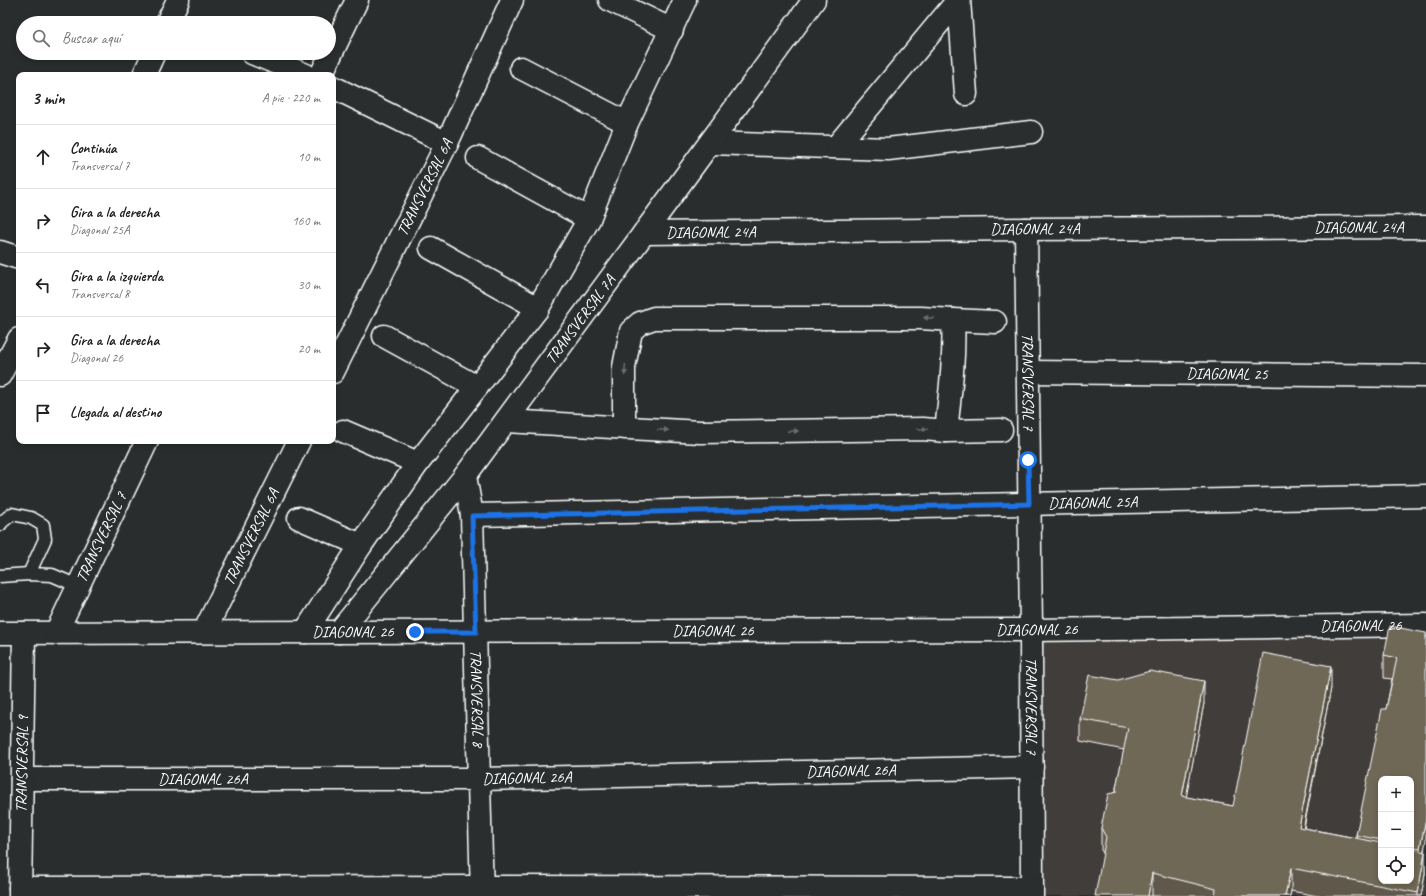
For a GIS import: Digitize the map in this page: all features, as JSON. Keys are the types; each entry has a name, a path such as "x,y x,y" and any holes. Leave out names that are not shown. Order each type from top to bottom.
{"street":[{"path":"336,43 357,0"},
{"name":"TRANSVERSAL 6A","path":"336,366 447,143 512,0"},
{"path":"610,0 672,30"},
{"path":"305,632 361,545 418,463 538,308 589,219 627,123 685,0"},
{"name":"TRANSVERSAL 7A","path":"339,632 465,476 814,0"},
{"path":"836,147 958,0"},
{"path":"958,0 966,94"},
{"path":"145,72 151,60"},
{"path":"269,60 299,72"},
{"path":"321,72 327,60"},
{"path":"521,68 627,123"},
{"path":"336,88 447,143"},
{"path":"710,143 888,149 1031,132"},
{"path":"478,158 589,219"},
{"name":"DIAGONAL 24A","path":"644,233 1426,227"},
{"name":"TRANSVERSAL 7","path":"1026,229 1031,630 1032,892"},
{"path":"431,248 538,308"},
{"path":"0,252 16,257"},
{"path":"624,428 624,367 631,331 640,323 654,318 921,318 995,322"},
{"path":"946,431 950,397 953,332 952,320"},
{"path":"384,336 478,387"},
{"path":"0,375 16,345"},
{"name":"DIAGONAL 25","path":"1028,372 1426,376"},
{"path":"506,420 700,432 923,429 946,431 1001,430"},
{"path":"343,431 418,463"},
{"name":"TRANSVERSAL 7","path":"56,633 146,444"},
{"name":"TRANSVERSAL 6A","path":"204,632 298,444"},
{"name":"TRANSVERSAL 8","path":"465,476 472,516 482,892"},
{"name":"DIAGONAL 25A","path":"472,516 1426,496"},
{"path":"299,518 361,545"},
{"name":"DIAGONAL 26","path":"0,633 1031,630 1426,625"},
{"name":"TRANSVERSAL 9","path":"20,892 24,633"},
{"name":"DIAGONAL 26A","path":"22,779 479,779 1032,767"},
{"path":"20,892 1032,892"}],"lane":[{"path":"0,525 12,514 31,518 43,525 46,538 29,574"},
{"path":"0,576 29,574 52,575 78,586"}],"shaded area":[{"path":"1426,625 1426,896 1032,896 1031,630"}],"building":[{"path":"1390,626 1426,633 1426,818 1420,848 1414,847 1414,776 1378,776 1378,839 1356,835 1382,709 1386,709 1397,658 1384,655"},
{"path":"1263,653 1331,666 1299,827 1378,842 1378,884 1414,884 1414,850 1425,852 1418,893 1291,868 1285,896 1215,896 1216,889 1152,873 1148,896 1095,896 1106,837 1101,828 1108,794 1117,792 1116,788 1128,728 1080,719 1089,675 1118,680 1150,671 1204,681 1182,796 1233,806"}],"route":[{"path":"415,632 476,632 472,516 1029,504 1028,460"}]}
